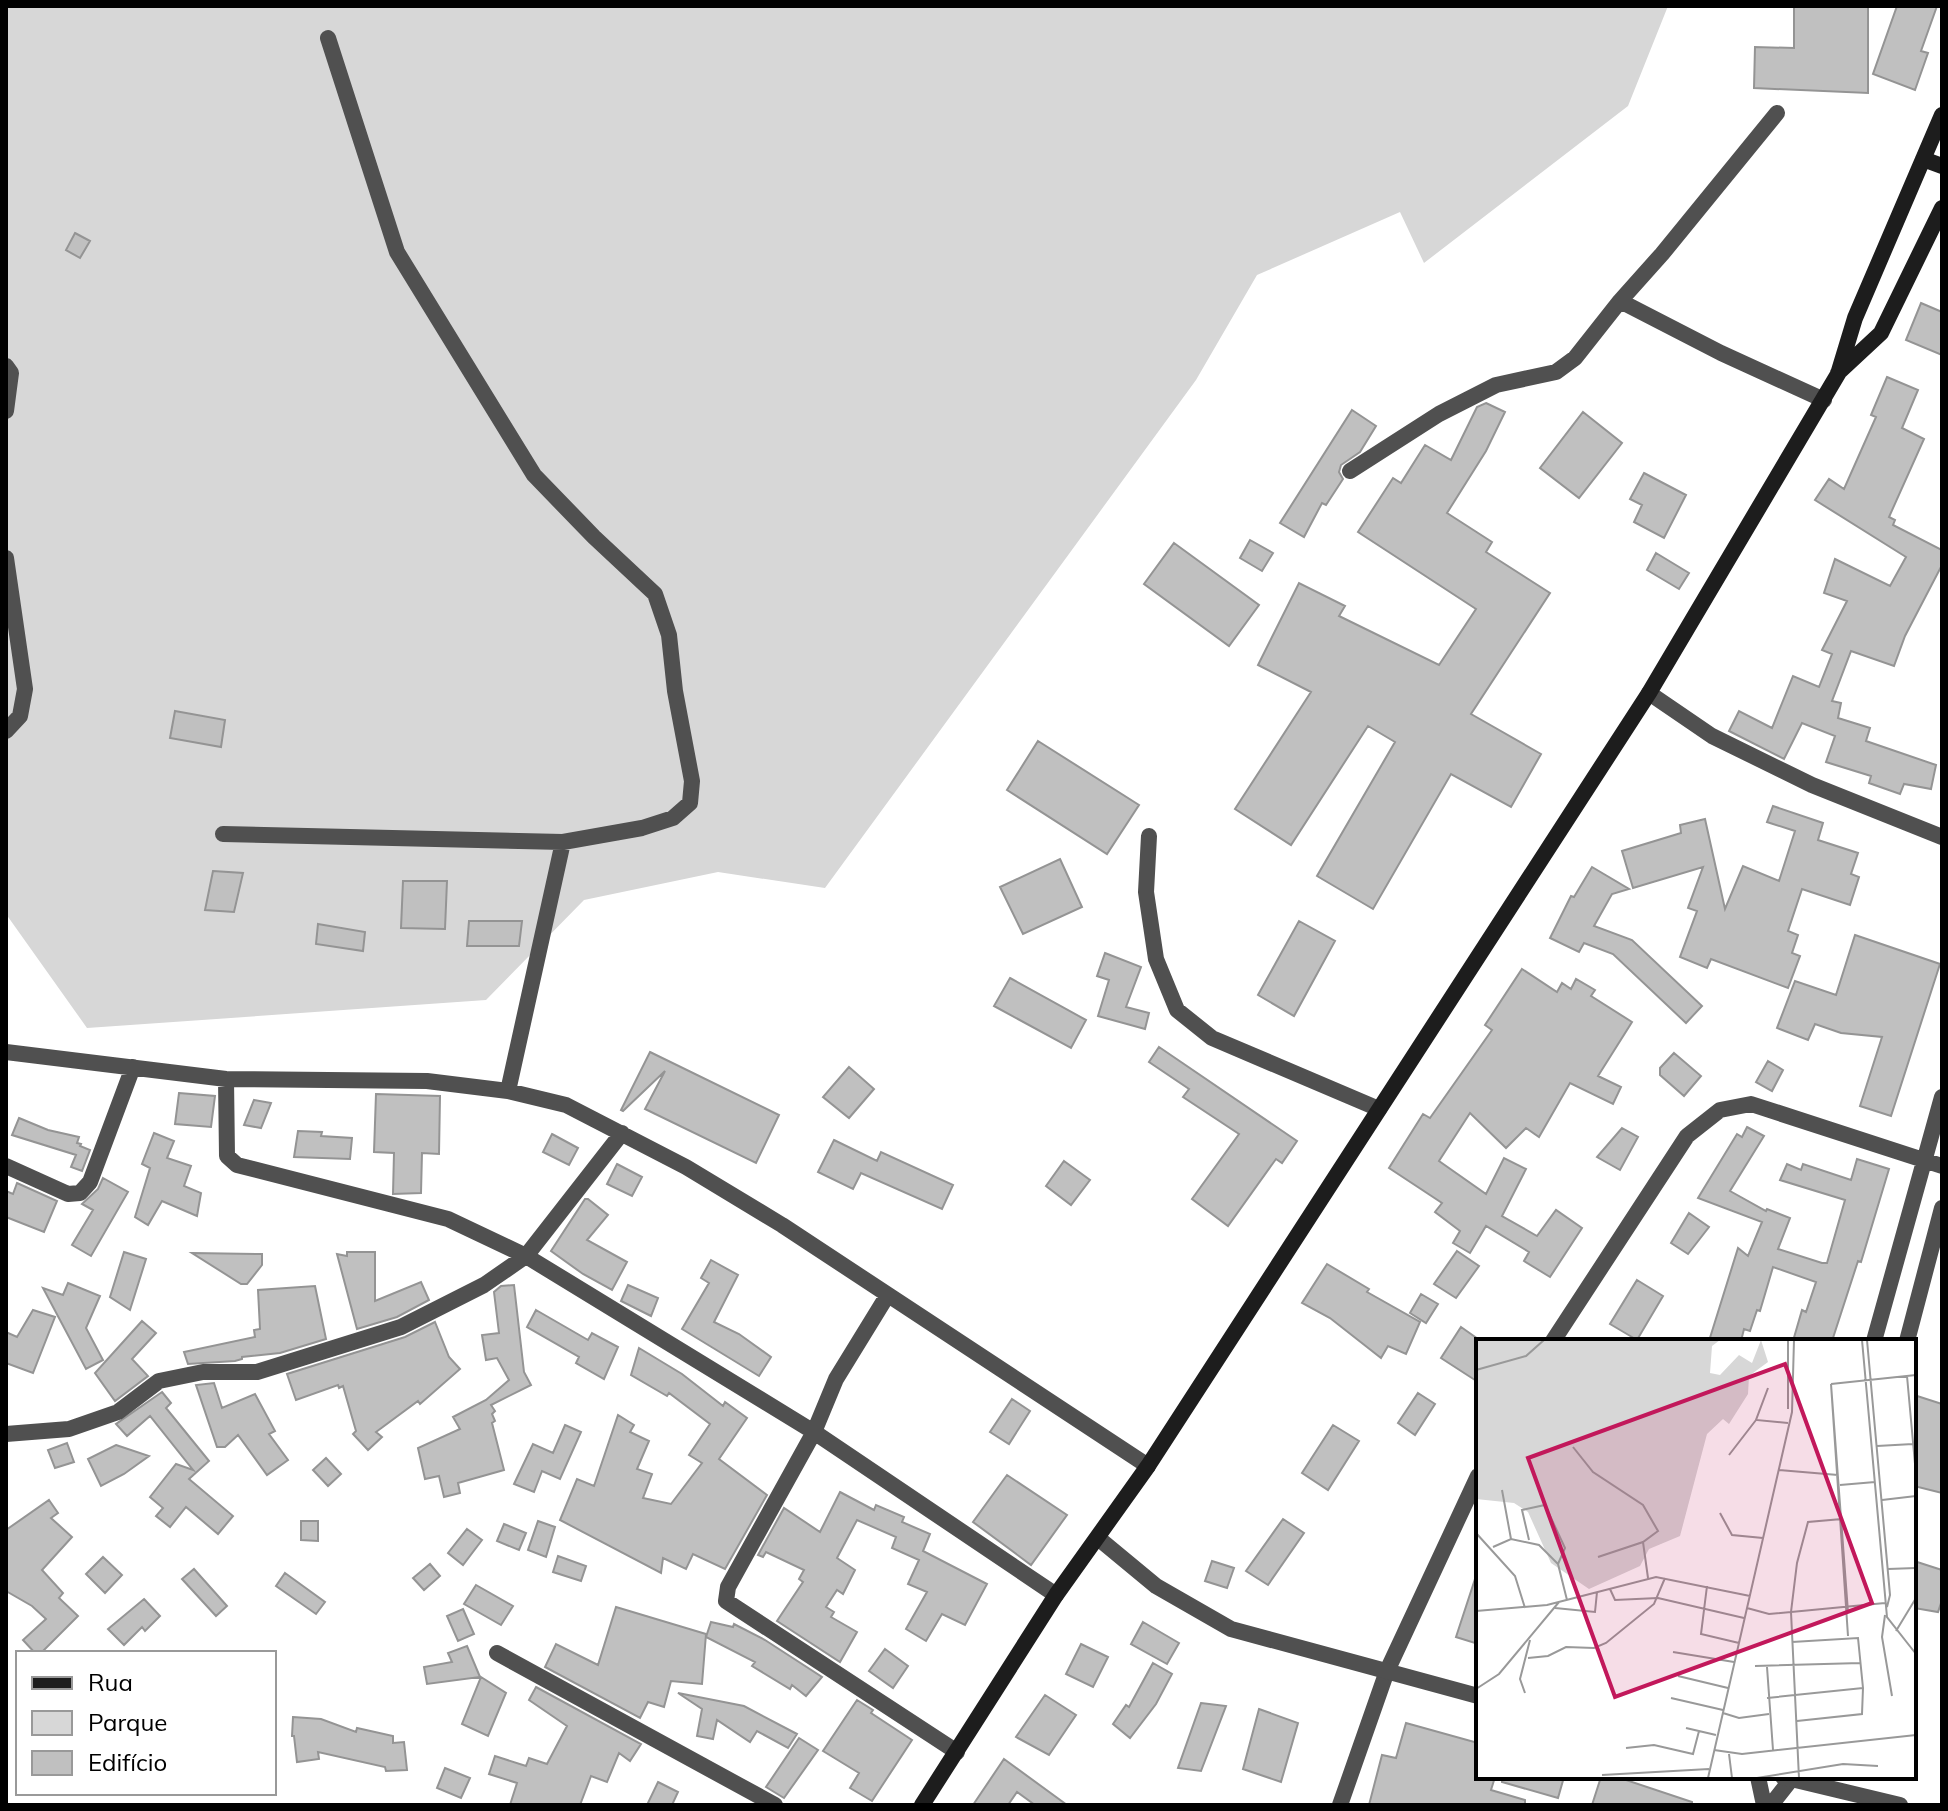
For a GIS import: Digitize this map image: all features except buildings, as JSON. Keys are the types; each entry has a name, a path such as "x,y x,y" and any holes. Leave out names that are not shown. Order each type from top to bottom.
{"main road":[{"path":"922,1805 1056,1595 1148,1466 1649,693 1838,374 1855,318 1942,115"},
{"path":"1923,159 1942,166"},
{"path":"1838,374 1881,333 1942,208"}],"street":[{"path":"223,834 563,842 642,828 673,818 690,803 692,781 675,691 669,635 655,594 534,475 397,252 328,38"},
{"path":"1350,471 1439,414 1496,385 1556,372 1575,358 1777,113"},
{"path":"1620,301 1721,353 1824,400"},
{"path":"6,366 11,373 6,411"},
{"path":"6,558 25,689 20,716 6,731"},
{"path":"1649,693 1727,743 1812,785 1942,837"},
{"path":"1149,836 1146,892 1156,959 1177,1010 1212,1038 1379,1109"},
{"path":"508,1091 563,842"},
{"path":"6,1052 226,1079 427,1081 508,1091 566,1105 686,1167 782,1225 1148,1466"},
{"path":"6,1166 68,1194 80,1193 90,1182 133,1067"},
{"path":"226,1079 227,1156 237,1165 448,1219 526,1256 814,1432 1056,1595"},
{"path":"1875,1339 1942,1097"},
{"path":"1554,1339 1687,1136 1720,1110 1751,1104 1942,1166"},
{"path":"6,1434 69,1429 118,1412 159,1381 203,1372 257,1372 401,1327 484,1285 526,1256 622,1133"},
{"path":"1908,1339 1942,1208"},
{"path":"887,1296 836,1379 814,1432 728,1587 726,1601 957,1752"},
{"path":"1340,1805 1387,1671 1476,1480"},
{"path":"1098,1538 1156,1586 1231,1629 1476,1695"},
{"path":"497,1653 775,1805"},
{"path":"1758,1779 1764,1805"},
{"path":"1771,1805 1789,1779"},
{"path":"1794,1779 1900,1805"}],"green space":[{"path":"6,6 1668,6 1628,106 1424,263 1400,212 1257,275 1196,380 825,888 718,872 584,900 486,1000 87,1028 6,914"}]}
